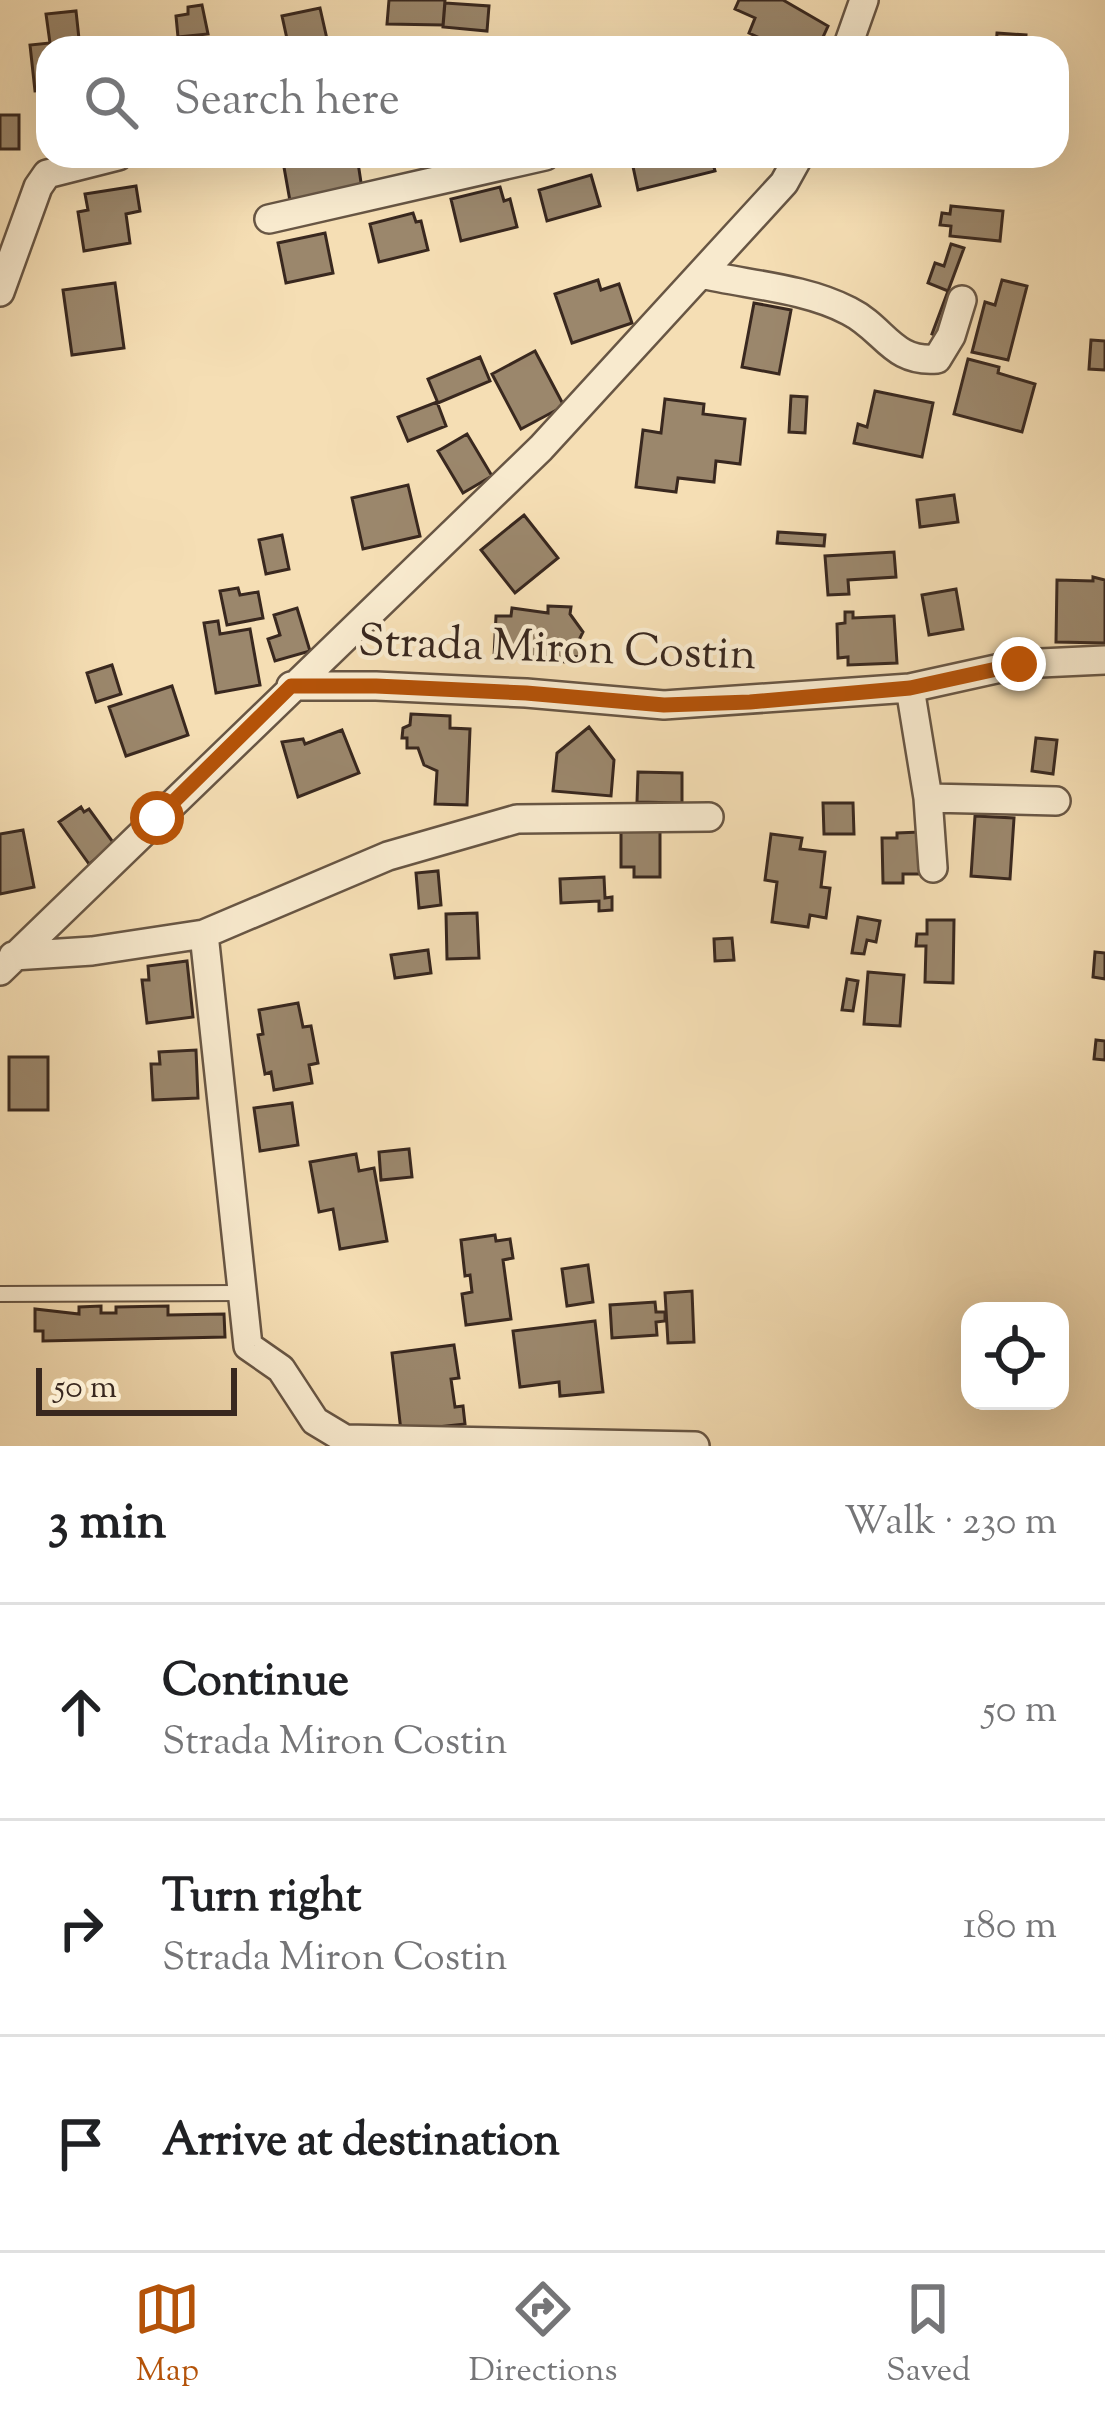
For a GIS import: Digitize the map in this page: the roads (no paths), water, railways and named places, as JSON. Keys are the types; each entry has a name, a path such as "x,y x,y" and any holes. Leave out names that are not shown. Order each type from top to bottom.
{"street":[{"path":"851,36 864,0"},
{"path":"0,292 38,187 47,173 68,168"},
{"path":"268,219 492,168"},
{"name":"Strada Miron Costin","path":"7,963 541,448 784,183 792,168"},
{"path":"701,274 815,298 850,311 916,361 937,359 951,336 962,300"},
{"name":"Strada Miron Costin","path":"291,686 505,692 664,705 910,688 1019,664 1105,660"},
{"path":"910,688 928,798 933,868"},
{"path":"928,798 1056,801"},
{"name":"Strada Miron Costin","path":"7,963 204,934 388,856 517,819 709,817"},
{"path":"204,934 248,1346 281,1369 315,1420 345,1439 695,1446"}],"lane":[{"path":"0,1294 241,1292"}]}
